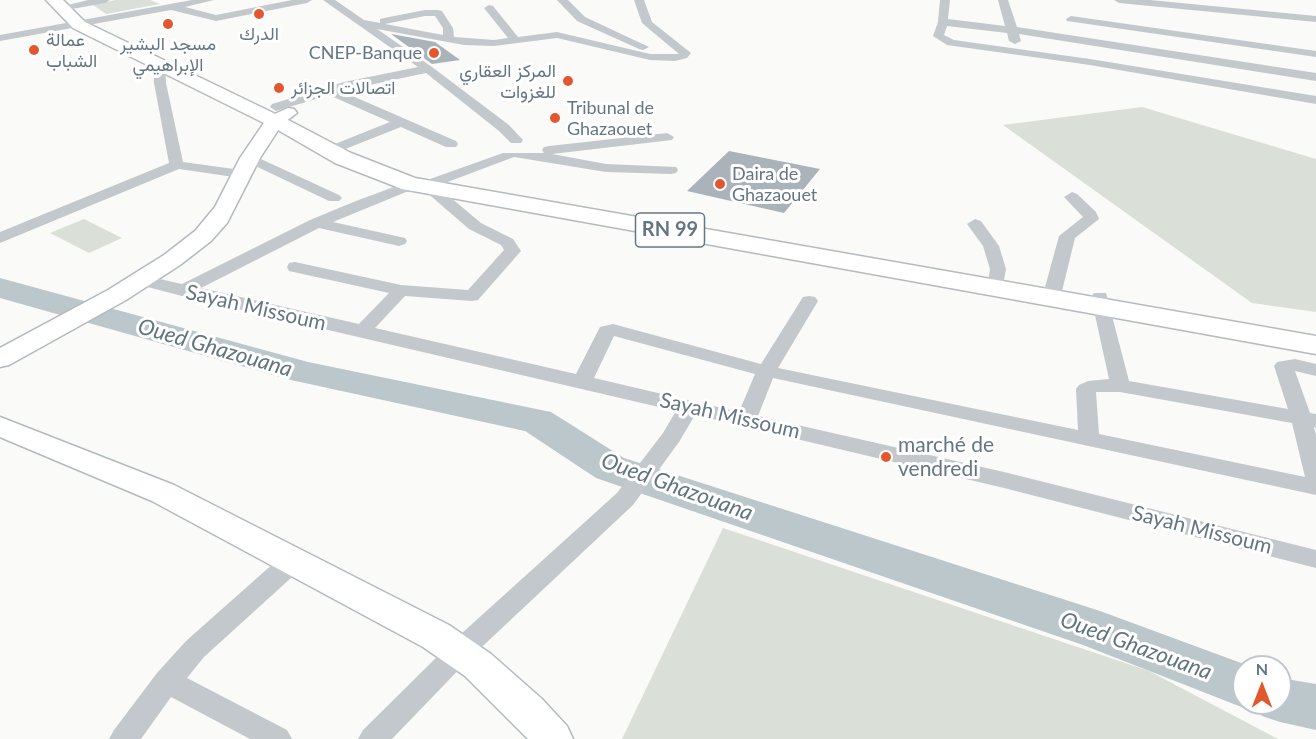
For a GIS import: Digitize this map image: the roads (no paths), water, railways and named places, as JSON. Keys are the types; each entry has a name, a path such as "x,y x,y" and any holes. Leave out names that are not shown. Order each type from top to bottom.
{"main road":[{"name":"RN 99","path":"79,8 159,64 282,119 353,142 421,183"},
{"name":"RN 99","path":"79,8 282,119 330,151 384,176 554,204 1101,302 1316,345"},
{"path":"6,355 117,296 203,236 216,223 236,189 246,166 282,119"},
{"name":"RN 99","path":"997,284 1053,291 1101,302 1220,318 1316,338"},
{"path":"0,426 163,493 460,651 528,711 553,739"}],"street":[{"path":"156,0 173,7 216,18 307,0"},
{"path":"0,38 79,8 173,7 209,0"},
{"path":"328,0 428,69 496,121 516,140"},
{"path":"561,0 581,19 640,45 650,57"},
{"path":"363,23 478,43 557,35 650,57 683,56 684,53 647,23 639,0"},
{"path":"953,0 944,0 943,22 938,36 945,41 1090,62 1316,100"},
{"path":"1003,0 1018,52"},
{"path":"1119,0 1316,19"},
{"path":"1191,0 1227,10"},
{"path":"489,8 515,40"},
{"path":"376,25 386,21 438,13 448,28 449,39"},
{"path":"1090,62 1083,40 1070,15 1316,54"},
{"path":"943,22 1083,40 1316,77"},
{"path":"159,64 160,83 177,165"},
{"path":"282,119 331,91 428,69"},
{"path":"331,91 451,144"},
{"path":"330,151 402,123"},
{"path":"497,145 498,154 520,154 668,137"},
{"path":"421,183 497,145 516,140 529,143 520,154"},
{"path":"182,291 316,223 421,183 520,154 606,168 671,170"},
{"path":"0,238 177,165 246,166 334,198"},
{"path":"295,267 374,282 401,290 472,296 513,251 513,247 466,220 421,183"},
{"path":"1053,291 1067,236 1091,219 1091,215 1072,196"},
{"path":"316,223 399,241"},
{"path":"975,224 991,246 999,269 997,284"},
{"name":"Sayah Missoum","path":"142,280 361,333 689,406 1004,480 1316,559"},
{"path":"361,333 401,290"},
{"path":"746,420 766,371 809,301"},
{"path":"1101,302 1120,386"},
{"path":"582,382 607,331 613,330 766,371 1316,487"},
{"path":"1316,370 1294,365 1284,366 1309,420 1316,476"},
{"path":"1089,438 1086,389 1095,385 1120,386 1309,420"},
{"path":"373,739 460,651 625,500 671,437 689,406"},
{"path":"124,739 167,681 195,649 293,561"},
{"path":"167,681 277,739"}],"waterway":[{"name":"Oued Ghazouana","path":"0,288 304,372 537,421 610,468 1100,631 1232,681"},
{"name":"Oued Ghazouana","path":"1292,702 1316,707"}],"place":[{"name":"الدرك","path":"259,14"},
{"name":"مسجد البشير الإبراهيمي","path":"168,24"},
{"name":"عمالة الشباب","path":"34,50"},
{"name":"CNEP-Banque","path":"434,53"},
{"name":"المركز العقاري للغزوات","path":"568,81"},
{"name":"اتصالات الجزائر","path":"279,88"},
{"name":"Tribunal de Ghazaouet","path":"555,118"},
{"name":"Daira de Ghazaouet","path":"720,184"},
{"name":"marché de vendredi","path":"886,457"}]}
